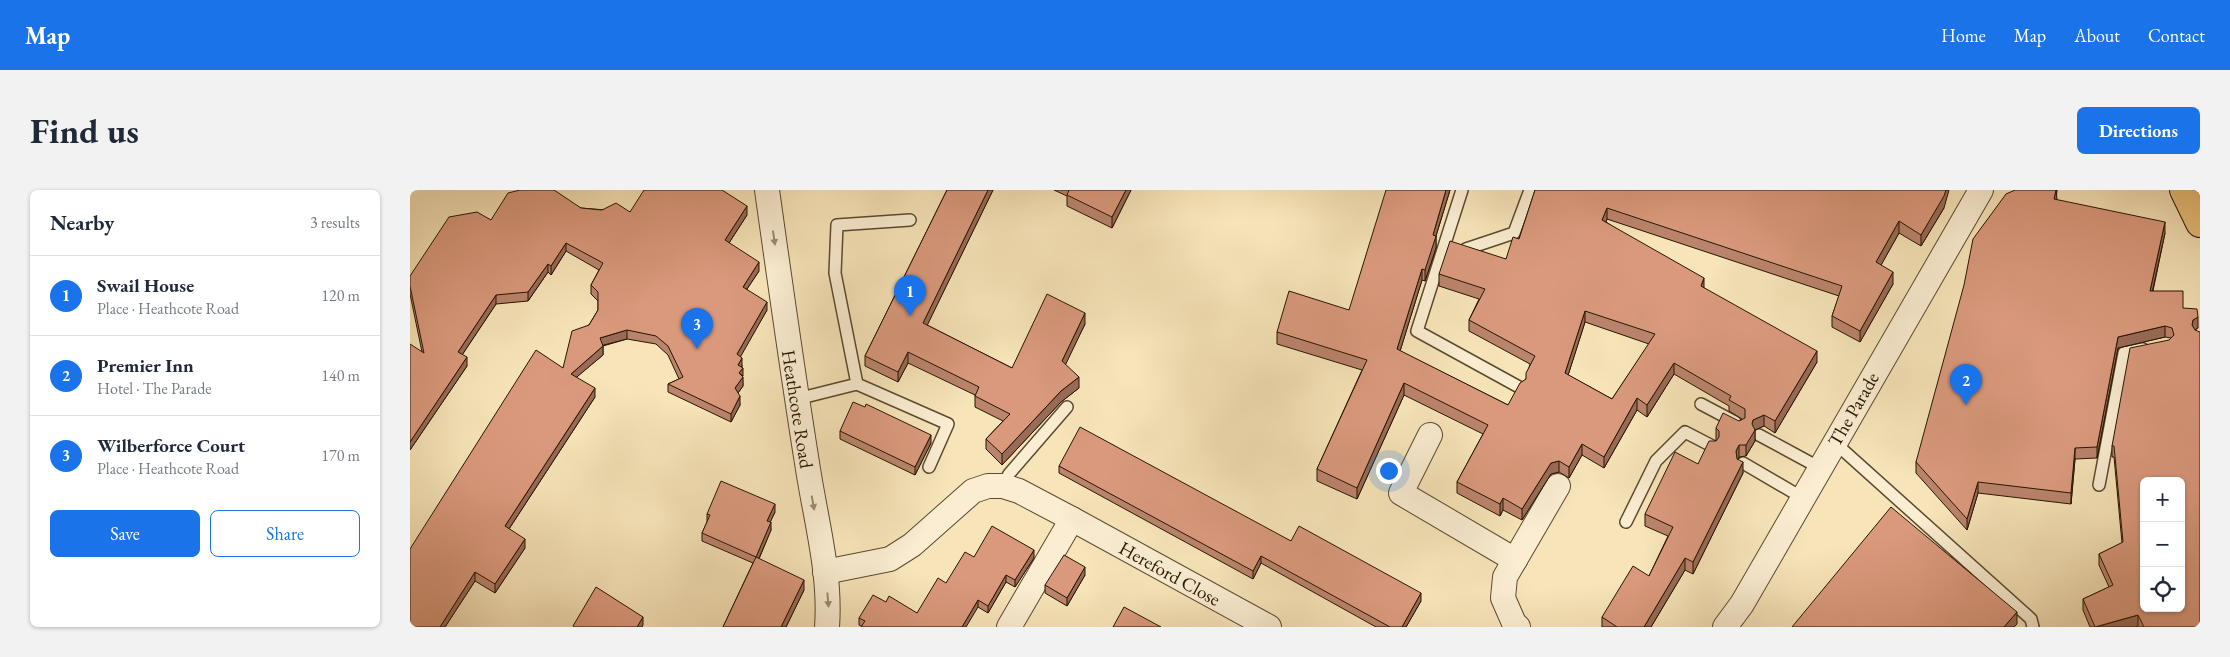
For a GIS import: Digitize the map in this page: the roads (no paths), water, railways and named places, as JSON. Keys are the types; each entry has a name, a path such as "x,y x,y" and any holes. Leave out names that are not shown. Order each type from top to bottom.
{"highway":[{"path":"2184,190 2200,223"}],"street":[{"name":"Heathcote Road","path":"767,190 797,398 825,572 829,607 827,627"},
{"name":"The Parade","path":"1725,627 1742,604 1981,190"},
{"path":"1430,435 1401,493 1515,560"},
{"path":"825,572 890,559 912,545 973,492 988,486 1003,486"},
{"name":"Hereford Close","path":"1003,486 1072,519 1269,627"},
{"path":"1518,627 1514,624 1503,598 1505,577 1558,486"},
{"path":"1009,627 1072,519"}],"lane":[{"path":"1462,190 1417,331 1519,387"},
{"path":"1466,249 1514,233 1530,190"},
{"path":"857,384 835,273 837,225 910,220"},
{"path":"2098,486 2124,353 2158,346"},
{"path":"797,398 857,384 948,424 929,466"},
{"path":"1701,404 1739,424"},
{"path":"1003,486 1009,474 1067,407"},
{"path":"1626,522 1656,461 1685,432 1712,446"},
{"path":"1758,435 1820,468"},
{"path":"1834,442 2031,619 2033,627"},
{"path":"1743,463 1804,498"}],"place":[{"name":"Swail House","path":"910,316"},
{"name":"Wilberforce Court","path":"697,349"},
{"name":"Premier Inn","path":"1966,405"}]}
